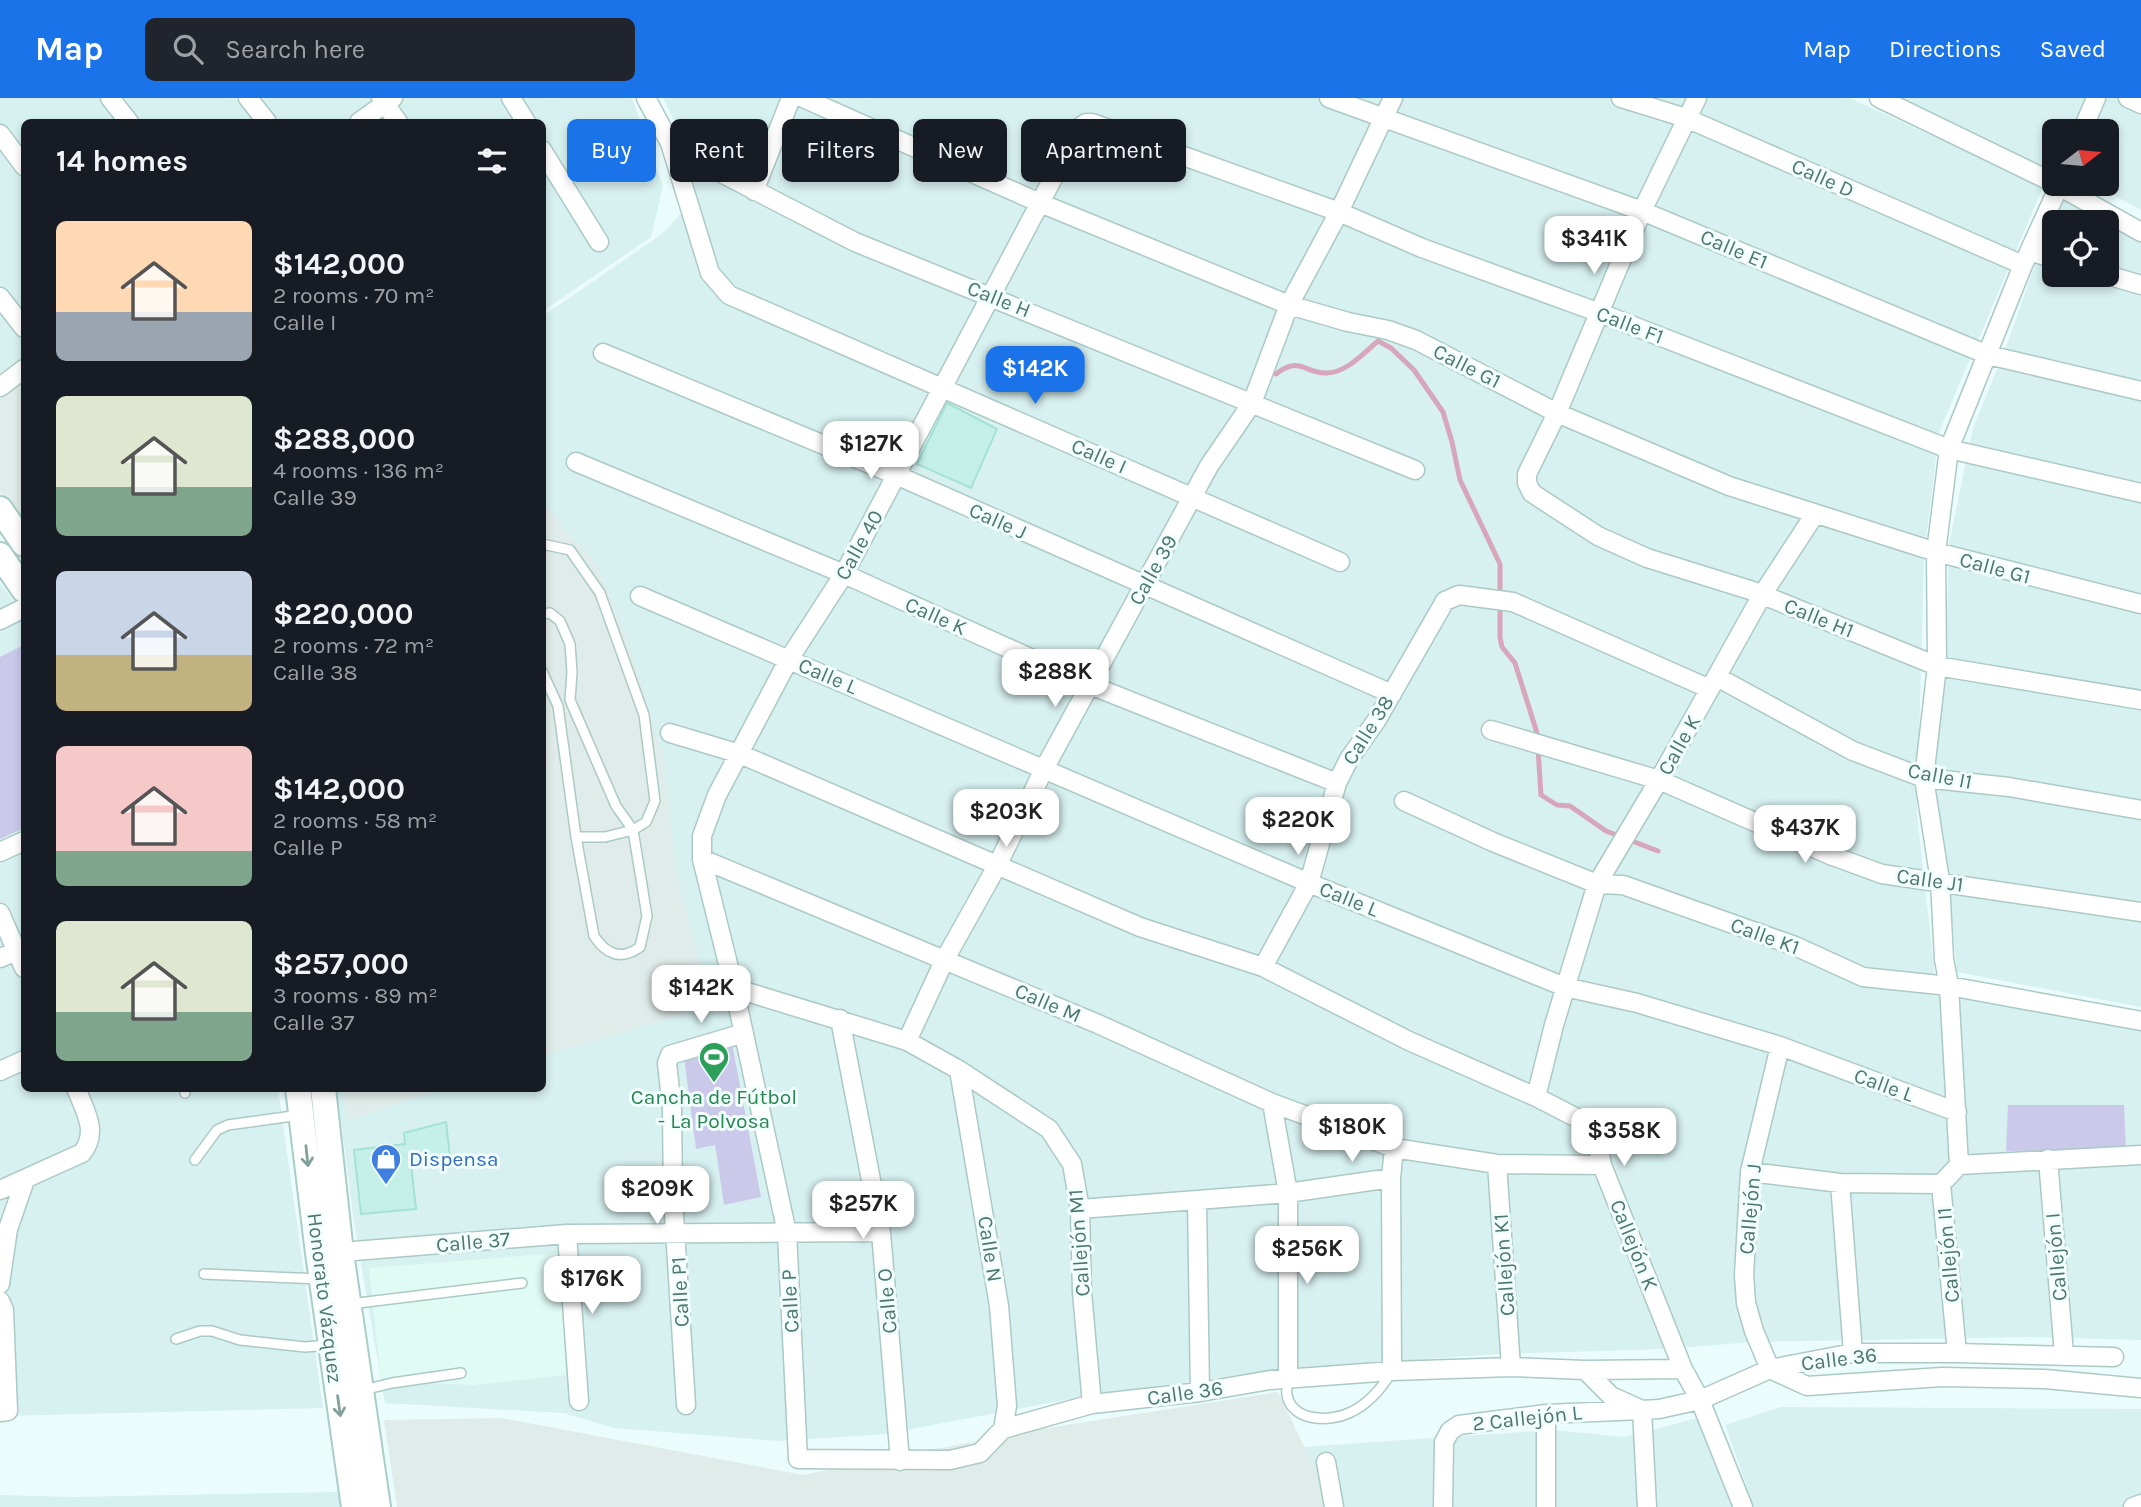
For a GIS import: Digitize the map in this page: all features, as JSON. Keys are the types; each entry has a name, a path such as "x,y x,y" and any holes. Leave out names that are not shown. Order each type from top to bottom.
{"street":[{"path":"110,98 127,119"},
{"path":"248,98 265,119"},
{"path":"511,98 524,119"},
{"path":"646,98 670,143"},
{"path":"754,191 791,98"},
{"name":"Calle G1","path":"803,98 1040,203 1289,305 1348,323 1388,330 1416,340 1557,413 1729,486 1936,552 2141,604"},
{"name":"Calle E1","path":"1329,98 1642,211 1988,355 2141,391"},
{"name":"Calle 39","path":"907,1041 945,959 997,866 1044,769 1209,466 1252,403 1289,305 1339,212 1393,98"},
{"name":"Calle D","path":"1621,98 1686,118 2027,258 2042,259"},
{"path":"1557,413 1642,211 1697,98"},
{"path":"1879,98 2042,177"},
{"path":"2087,119 2096,98"},
{"path":"2128,98 2141,104"},
{"path":"363,119 386,100 396,119"},
{"path":"0,134 21,162"},
{"path":"546,156 599,242"},
{"name":"Calle F1","path":"1186,157 1339,212 1422,248 1600,313 1949,449 2141,494"},
{"name":"Calle I","path":"682,182 710,273 729,295 1340,562"},
{"name":"Calle H","path":"737,182 855,242 1415,470"},
{"name":"Calle 40","path":"702,859 702,836 717,795 789,659 844,574 1051,182"},
{"path":"2052,196 1949,449 1936,552 1937,666 1924,778 1940,881 1959,1165 2048,1158 2141,1155"},
{"path":"2078,196 2141,232"},
{"path":"2119,279 2141,285"},
{"path":"0,297 21,324"},
{"name":"Calle J","path":"603,353 896,475 1392,694"},
{"path":"0,387 21,371"},
{"name":"Calle H1","path":"1557,413 1527,474 1527,483 1539,499 1598,536 1647,558 1762,595 1937,666 2141,700"},
{"name":"Calle K","path":"576,462 844,574 1090,685 1337,783"},
{"path":"0,509 21,540"},
{"name":"Calle K","path":"1565,987 1597,884 1659,780 1762,595 1815,514"},
{"path":"0,555 21,586"},
{"name":"Calle 38","path":"1263,967 1309,883 1337,783 1445,601 1459,595 1513,602"},
{"name":"Calle L","path":"640,596 1309,883 1565,987 1637,1003 1780,1046 1957,1112"},
{"name":"Calle I1","path":"1513,602 1714,683 1853,751 1924,778 2009,787 2141,810"},
{"path":"0,621 21,610"},
{"name":"Calle J1","path":"1491,730 1659,780 1830,855 1882,874 2141,912"},
{"name":"Callejón K","path":"670,733 740,754 1140,927 1263,967 1409,1041 1577,1118 1596,1136 1602,1165 1683,1369"},
{"name":"Calle K1","path":"1404,801 1493,842 1597,884 1623,885 1795,946 1863,977 1949,986 2141,1021"},
{"path":"0,852 21,842"},
{"name":"Calle M","path":"702,859 1098,1024 1272,1103 1394,1148 1497,1164 1602,1165"},
{"name":"Calle P","path":"702,859 734,988 787,1233 798,1459"},
{"path":"0,913 8,954"},
{"path":"1536,1097 1565,987"},
{"name":"Callejón M1","path":"734,988 907,1041 959,1070 1049,1129 1072,1164 1080,1209 1082,1292 1092,1404"},
{"name":"Calle O","path":"840,1019 881,1232 900,1461"},
{"name":"Calle P1","path":"686,1405 673,1198 672,1109 667,1063 670,1055 744,1032"},
{"name":"Callejón J","path":"1770,1369 1755,1331 1745,1294 1744,1275 1751,1172 1780,1046"},
{"path":"0,1071 21,1061"},
{"name":"Calle N","path":"959,1070 999,1306 1007,1406 1003,1429"},
{"path":"0,1190 82,1153 89,1144 92,1128 78,1092"},
{"name":"Honorato Vázquez","path":"299,1092 330,1253 349,1304 378,1507"},
{"name":"Honorato Vázquez","path":"323,1092 330,1253 321,1280 354,1507"},
{"path":"1272,1103 1288,1193 1288,1378"},
{"path":"1392,1371 1391,1178 1394,1148"},
{"name":"Callejón I","path":"2048,1158 2064,1354"},
{"name":"Callejón K1","path":"1497,1164 1511,1367"},
{"name":"Callejón I1","path":"1957,1353 1941,1184 1959,1165"},
{"path":"1751,1172 1840,1183 1941,1184"},
{"path":"1080,1209 1288,1193 1391,1178"},
{"path":"0,1284 8,1229 25,1180"},
{"path":"1840,1183 1853,1353"},
{"path":"1197,1201 1200,1392"},
{"name":"Calle 37","path":"330,1253 567,1234 881,1232"},
{"path":"567,1234 579,1401"},
{"path":"1,1302 4,1411"},
{"name":"Calle 36","path":"1642,1410 1700,1400 1770,1369 1853,1353 2064,1354 2114,1357"},
{"name":"Calle 36","path":"798,1459 950,1460 979,1453 1003,1429 1092,1404 1200,1392 1288,1378 1511,1367 1585,1370 1683,1369"},
{"path":"1683,1369 1700,1400 1744,1507"},
{"path":"1770,1369 1807,1386 1942,1377 2045,1379 2141,1388"},
{"path":"1585,1370 1611,1396 1642,1410 1647,1507"},
{"name":"2 Callejón L","path":"1443,1507 1444,1442 1450,1431 1459,1425 1546,1414 1642,1410"},
{"path":"1546,1414 1546,1507"},
{"path":"1326,1462 1334,1507"},
{"path":"2133,1507 2141,1504"},
{"path":"368,1507 378,1507"}],"lane":[{"path":"546,545 570,551 600,593 644,715 655,801 646,822 633,830 606,837 576,837"},
{"path":"546,614 550,613 560,621 570,644 570,700 616,806 633,830 647,916 640,947 630,954 616,954 603,949 594,936 576,837 558,706 546,680"},
{"path":"195,1160 217,1130 228,1125 302,1115"},
{"path":"204,1274 321,1280"},
{"path":"349,1304 522,1283"},
{"path":"176,1339 200,1331 212,1331 253,1341 305,1348 331,1345"},
{"path":"1288,1378 1287,1396 1294,1408 1312,1419 1329,1419 1349,1413 1366,1401 1383,1388 1392,1371"},
{"path":"361,1391 392,1383 461,1373"}],"shaded area":[{"path":"0,98 632,98 639,119 567,119 567,182 656,182 656,166 663,186 651,237 546,309 546,119 21,119 21,363 0,379"},
{"path":"663,98 1850,98 2042,187 1939,432 1924,556 1917,814 1937,994 2141,1028 2141,1340 2028,1337 1751,1342 1667,1349 1499,1354 1281,1369 1076,1398 884,1434 779,1441 614,1428 564,1413 385,1403 354,1223 337,1092 546,1092 546,314 662,234 697,197 694,182 768,182 768,119 674,119"},
{"path":"1901,98 2141,98 2141,210 2115,196 2119,196 2119,119 2042,119 2042,169"},
{"path":"2064,196 2091,196 2117,210 2057,210"},
{"path":"2119,211 2141,223 2141,1007 1957,972 1947,870 1935,796 1946,651 1949,544 1973,428 2007,345 2042,244 2042,287 2119,287"},
{"path":"21,379 21,520 0,492 0,394"},
{"path":"546,503 562,527 588,553 599,571 629,644 663,757 677,874 710,1006 546,1055"},
{"path":"0,583 21,612 21,1092 278,1092 323,1408 0,1416"},
{"path":"21,646 21,829 0,839 0,657"},
{"path":"732,1044 761,1197 724,1205 715,1145 696,1149 684,1057"},
{"path":"344,1092 431,1092 347,1120"},
{"path":"2008,1105 2124,1105 2126,1150 2006,1151"},
{"path":"560,1253 566,1375 473,1385 381,1381 369,1268"},
{"path":"1278,1392 1313,1465 1323,1507 397,1507 384,1420 502,1418 803,1475 1034,1430"},
{"path":"1781,1407 2141,1409 2141,1507 1754,1507 1725,1425"},
{"path":"1701,1417 1735,1507 847,1507 1033,1473 1317,1446 1553,1430 1625,1437"},
{"path":"339,1492 341,1507 0,1507 0,1495 72,1497"}],"building":[{"path":"947,403 997,429 971,488 917,464"},
{"name":"Dispensa","path":"446,1122 450,1158 411,1164 416,1209 361,1214 354,1150 405,1144 404,1133"}],"waterway":[{"path":"1276,374 1291,366 1319,373 1341,370 1378,341 1391,348 1414,370 1443,412 1460,480 1500,564 1500,638 1502,647 1515,663 1537,733 1541,795 1557,805 1570,806 1606,831 1658,851"}],"place":[{"name":"Cancha de Fútbol - La Polvosa","path":"714,1084"},
{"name":"Dispensa","path":"386,1186"}]}
